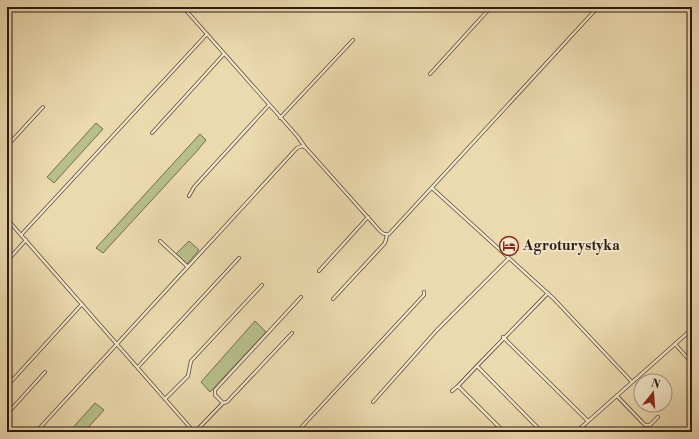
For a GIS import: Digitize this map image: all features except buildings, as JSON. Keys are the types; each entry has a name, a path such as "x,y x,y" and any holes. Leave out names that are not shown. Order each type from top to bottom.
{"street":[{"path":"183,7 305,147 382,233 387,235"},
{"path":"430,74 491,7"},
{"path":"333,299 385,243 387,235 396,228 598,7"},
{"path":"21,235 207,34"},
{"path":"280,118 353,40"},
{"path":"152,133 224,54"},
{"path":"189,196 194,187 269,105"},
{"path":"7,146 43,107"},
{"path":"36,432 295,149 305,147"},
{"path":"432,188 548,293 632,382"},
{"path":"319,271 368,217"},
{"path":"7,219 195,432 223,403 227,402 292,333"},
{"path":"7,260 26,240"},
{"path":"160,241 188,266"},
{"path":"138,367 239,258"},
{"path":"373,402 437,330 509,258"},
{"path":"165,399 188,376 191,361 262,284"},
{"path":"298,432 424,295 424,292"},
{"path":"452,391 548,293"},
{"path":"223,403 215,394 215,390 301,297"},
{"path":"7,386 82,304"},
{"path":"576,432 692,329"},
{"path":"503,338 588,421"},
{"path":"675,344 692,363"},
{"path":"476,366 542,432"},
{"path":"7,414 45,372"},
{"path":"458,386 504,432"},
{"path":"617,396 645,425 650,425 658,417"}],"green space":[{"path":"96,123 103,129 54,183 47,177"},
{"path":"200,134 206,140 197,151 103,253 96,248"},
{"path":"189,241 199,250 187,264 176,254"},
{"path":"255,321 266,332 210,392 201,382"},
{"path":"95,403 104,410 84,432 69,432"}],"place":[{"name":"Agroturystyka","path":"509,246"}]}
